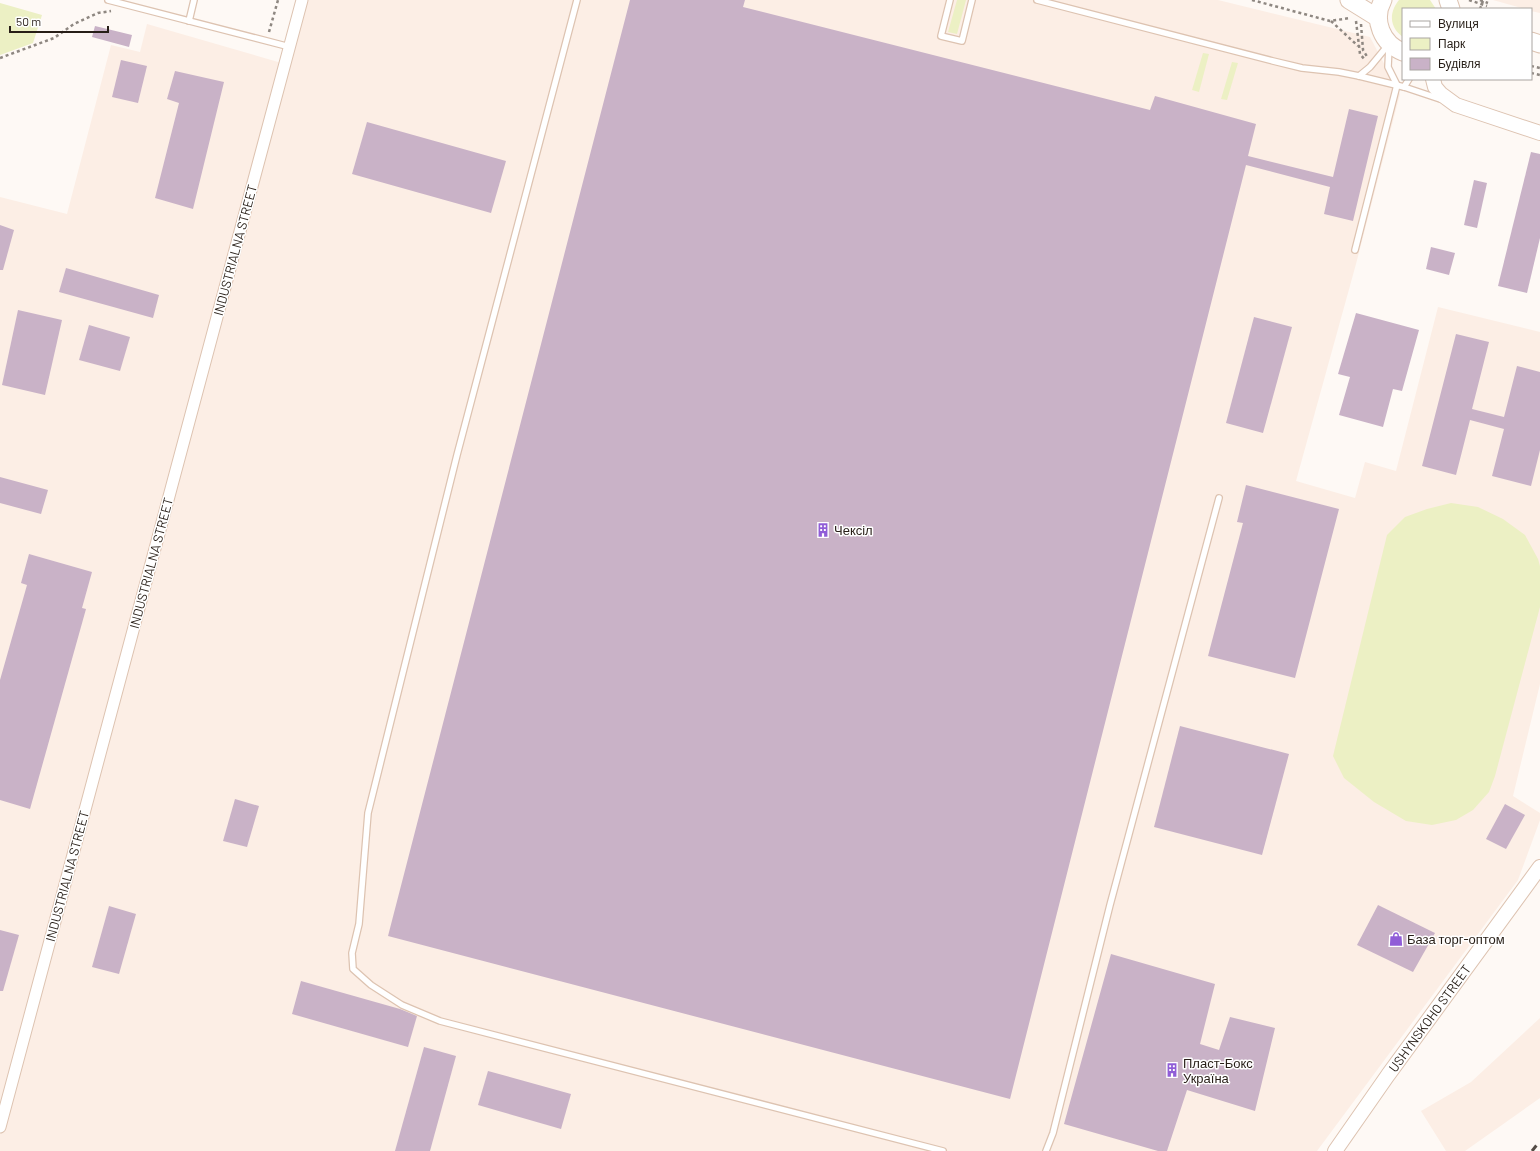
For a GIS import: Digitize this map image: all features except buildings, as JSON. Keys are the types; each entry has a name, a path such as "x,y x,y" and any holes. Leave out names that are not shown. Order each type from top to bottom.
{"main road":[{"path":"1349,0 1378,18"},
{"path":"1383,0 1379,8 1378,18 1382,32 1396,48"}],"street":[{"name":"INDUSTRIALNA STREET","path":"0,1127 302,0"},
{"path":"1433,80 1436,87 1442,94 1456,105 1540,133"},
{"name":"USHYNSKOHO STREET","path":"1335,1151 1388,1075 1540,867"}],"lane":[{"path":"109,0 290,47"},
{"path":"189,21 194,0"},
{"path":"577,0 457,455 368,813 359,924 352,953 353,969 371,985 402,1005 440,1021 943,1151"},
{"path":"950,0 940,36 962,41 972,0"},
{"path":"1037,0 1302,68 1339,72 1397,85 1456,105"},
{"path":"1360,76 1396,48"},
{"path":"1355,250 1397,85 1388,68 1396,48"},
{"path":"1404,87 1408,80"},
{"path":"1046,1151 1053,1133 1110,905 1219,498"}],"path":[{"path":"267,41 278,0"},
{"path":"1252,0 1330,21 1356,17 1360,54 1370,67"},
{"path":"1469,0 1487,4"},
{"path":"0,58 54,38 74,24 98,13 113,11"},
{"path":"1330,21 1359,46 1366,55"},
{"path":"1361,23 1363,50"}],"shaded area":[{"path":"303,0 1218,0 1370,37 1400,94 1356,264 1296,481 1355,498 1365,462 1396,471 1438,307 1540,332 1540,684 1513,796 1540,813 1540,820 1518,880 1317,1151 0,1151 0,197 67,214 111,45 140,52 147,24 285,64"},
{"path":"1493,0 1540,0 1540,13 1532,11 1532,8 1521,8"},
{"path":"1540,1018 1540,1098 1465,1151 1446,1151 1421,1111 1471,1082"}],"green space":[{"path":"957,0 966,0 957,34 948,32"},
{"path":"1399,0 1430,0 1435,8 1402,8 1402,36 1395,29 1392,19 1393,9"},
{"path":"0,3 42,15 33,43 0,55"},
{"path":"1203,53 1209,54 1199,92 1192,90"},
{"path":"1232,62 1238,63 1227,100 1221,99"},
{"path":"1451,503 1478,507 1503,519 1525,535 1538,559 1540,566 1540,607 1495,776 1489,792 1473,810 1456,820 1432,825 1406,821 1374,802 1344,778 1333,756 1387,535 1405,517 1427,509"}],"railway":[{"path":"1532,1151 1540,1141"}],"place":[{"name":"Чексіл","path":"823,530"},
{"name":"База торг-оптом","path":"1396,939"},
{"name":"Пласт-Бокс Україна","path":"1172,1070"}]}
